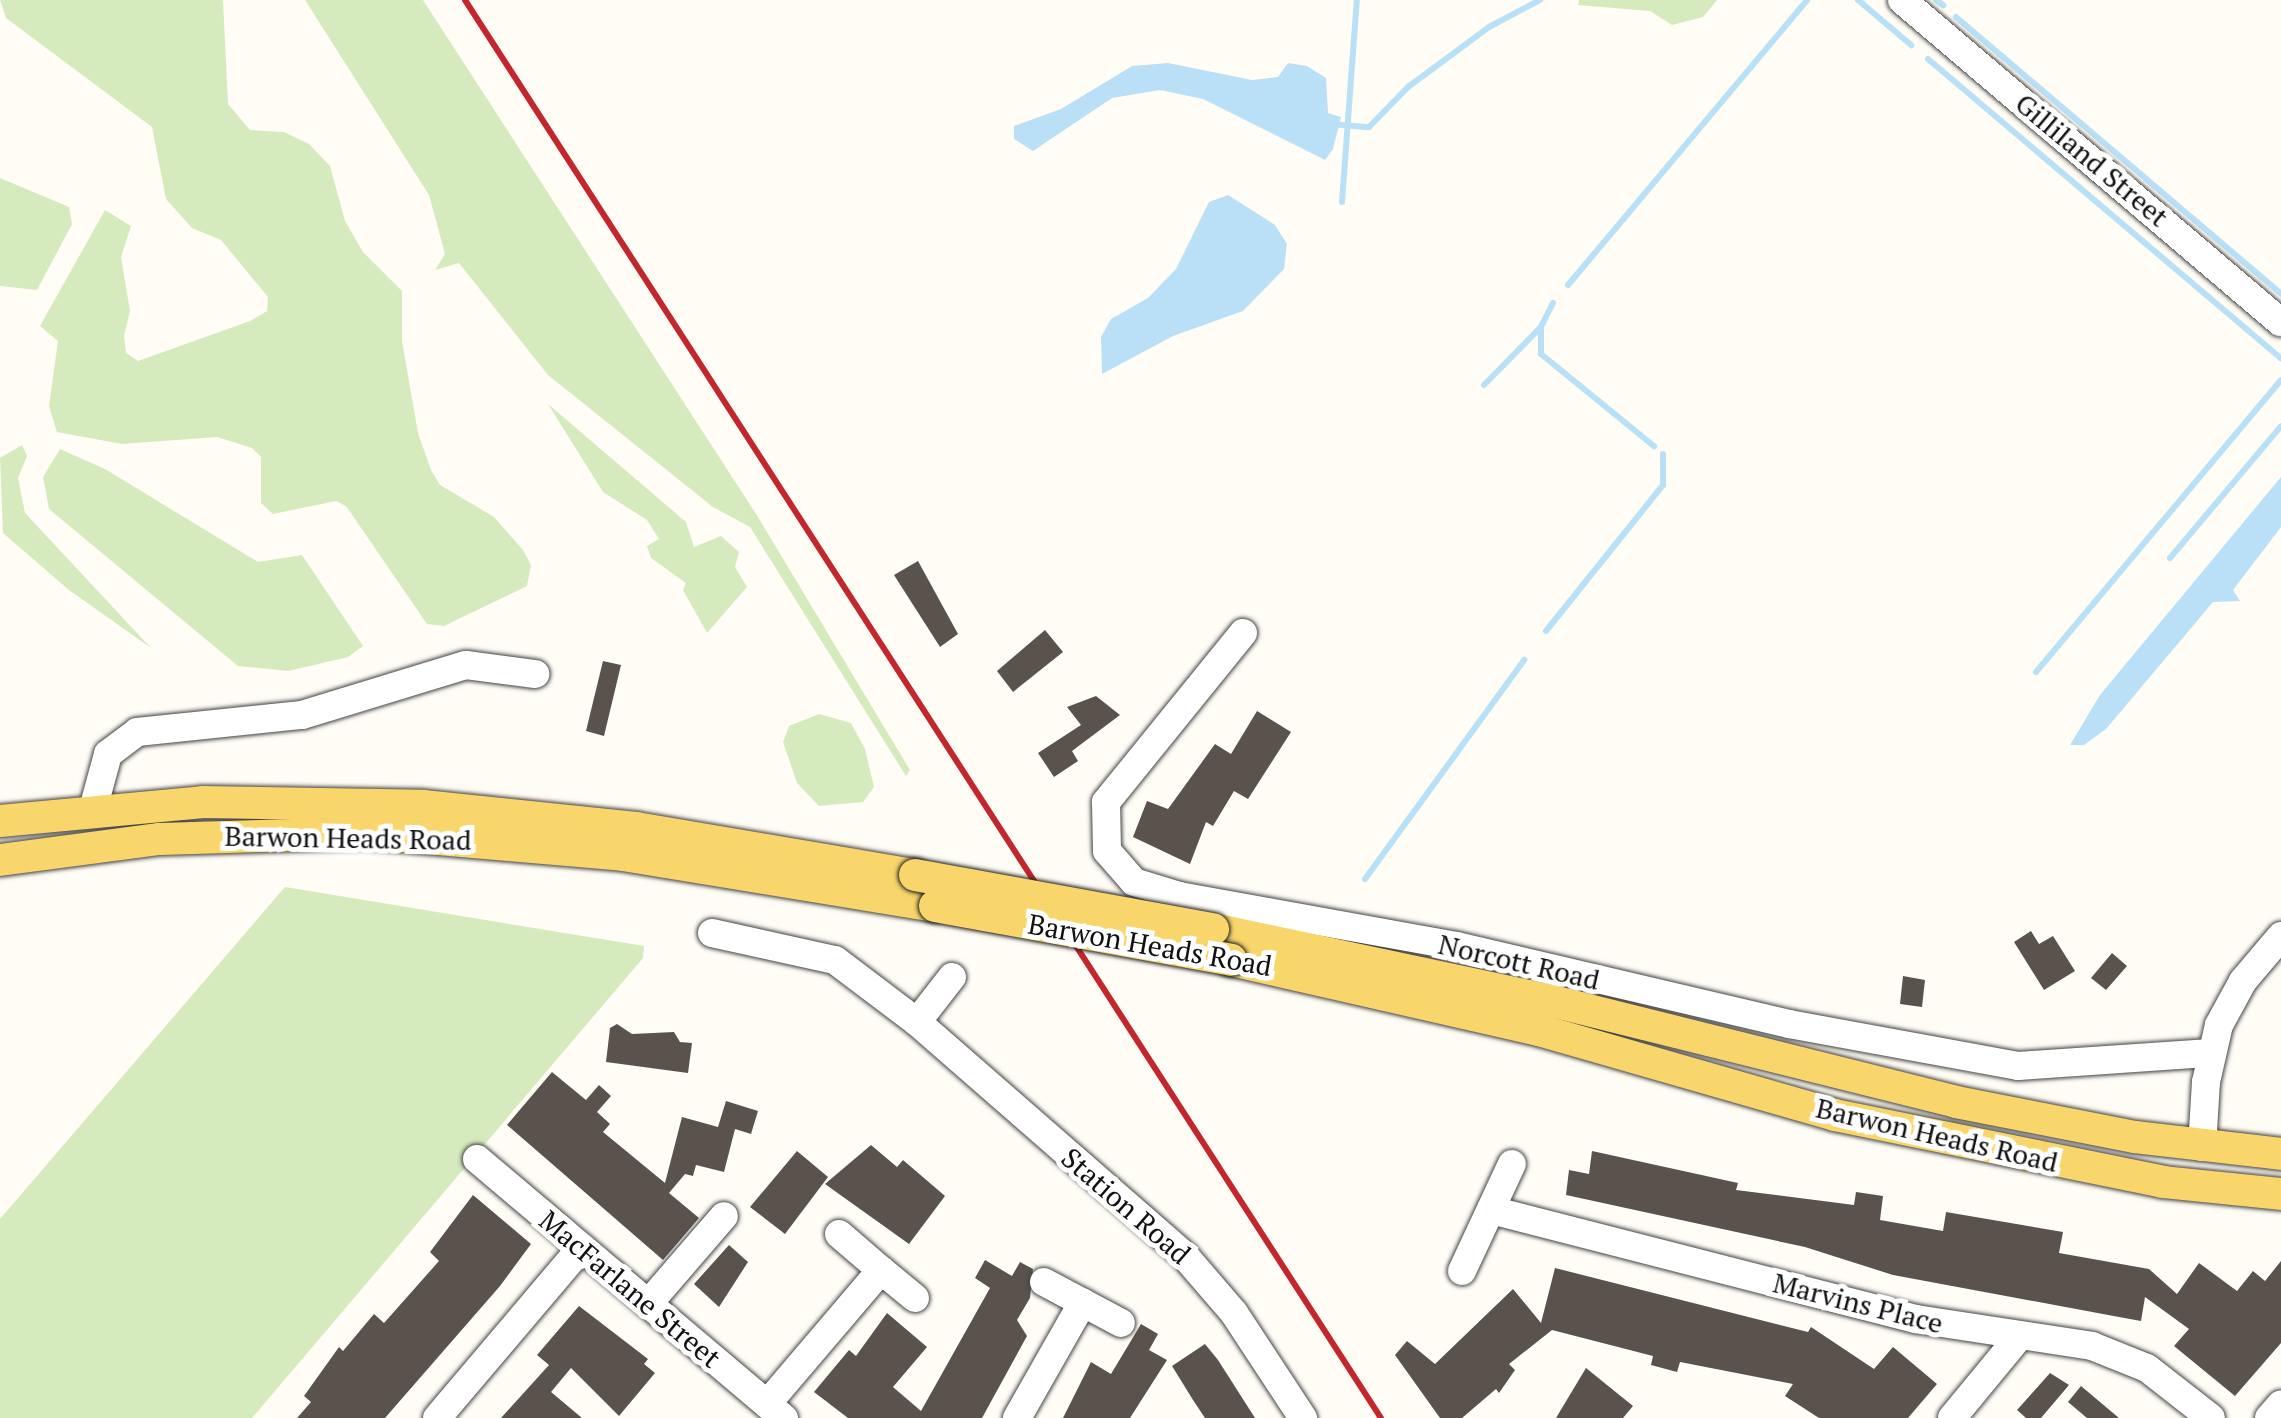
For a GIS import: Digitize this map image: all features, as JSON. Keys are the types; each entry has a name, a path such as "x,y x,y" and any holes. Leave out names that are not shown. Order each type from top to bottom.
{"main road":[{"name":"Barwon Heads Road","path":"0,820 94,810 276,801 509,812 915,875 1213,929 1516,992 1956,1102 2202,1147 2281,1154"},
{"name":"Barwon Heads Road","path":"0,860 175,838 368,832 624,855 1230,960 1539,1030 1836,1115 2046,1161 2269,1194"},
{"path":"2202,1147 2207,1166 2269,1194"}],"street":[{"name":"Gilliland Street","path":"1902,0 2281,322"},
{"name":"Norcott Road","path":"1244,633 1106,802 1107,851 1140,885 1981,1060 2048,1067 2211,1053"},
{"path":"94,810 108,754 137,732 302,715 455,666 490,665 535,674"},
{"name":"Station Road","path":"712,933 835,960 906,1014 1185,1256 1224,1299 1303,1418"},
{"path":"2202,1147 2211,1053 2231,1000 2281,936"},
{"path":"906,1014 952,977"},
{"name":"MacFarlane Street","path":"477,1159 776,1411"},
{"path":"1462,1272 1512,1164"},
{"name":"Marvins Place","path":"1491,1210 1916,1319 2018,1338 2092,1346 2148,1368 2211,1418"},
{"path":"648,1304 724,1216"},
{"path":"840,1234 915,1298"},
{"path":"437,1418 581,1248"},
{"path":"776,1411 881,1270"},
{"path":"1044,1282 1121,1323"},
{"path":"1018,1418 1083,1302"},
{"path":"1952,1418 2018,1338"},
{"path":"2269,1418 2281,1404"}],"green space":[{"path":"0,0 223,0 228,104 250,130 284,132 309,144 330,166 345,221 363,252 402,291 402,341 418,433 431,470 440,485 494,517 523,550 531,565 527,586 444,626 427,624 346,506 336,501 273,514 261,503 261,457 252,448 217,437 122,444 57,432 49,406 58,341 40,326 105,210 131,226 121,257 130,311 124,336 126,353 138,361 250,321 267,311 268,297 221,240 192,228 166,199 152,127 6,18"},
{"path":"305,0 423,0 758,517 910,770 906,776 750,527 713,507 548,375 459,263 435,270 445,254 429,195"},
{"path":"1579,0 1717,0 1703,17 1672,25 1650,11 1578,5"},
{"path":"0,178 69,207 72,224 37,290 0,286"},
{"path":"548,404 686,522 694,547 721,536 739,552 735,567 747,587 707,633 683,590 686,583 651,558 647,546 659,539 647,520 603,492"},
{"path":"22,445 27,456 18,478 25,513 151,648 69,590 3,533 0,458"},
{"path":"60,449 105,469 258,562 302,555 363,646 348,657 288,671 238,666 49,509 43,477"},
{"path":"819,714 851,723 865,749 874,787 863,802 819,806 797,783 783,742 789,726"},
{"path":"285,887 644,946 643,958 252,1418 0,1418 0,1219"}],"water":[{"path":"1168,63 1252,80 1278,77 1288,63 1307,66 1326,78 1328,113 1341,117 1333,149 1325,160 1203,99 1160,90 1112,98 1033,151 1014,139 1014,126 1061,109 1132,66"},
{"path":"1228,195 1275,225 1287,244 1284,269 1243,311 1173,336 1102,374 1101,337 1111,319 1148,298 1176,269 1209,202"},
{"path":"2281,477 2281,527 2233,590 2240,601 2213,602 2106,729 2084,745 2070,745 2100,695"}],"building":[{"path":"918,561 958,634 940,647 894,575"},
{"path":"1045,630 1063,652 1013,692 997,671"},
{"path":"603,661 621,665 604,736 586,731"},
{"path":"1096,696 1120,715 1072,751 1078,761 1054,777 1038,753 1081,725 1067,707"},
{"path":"1257,711 1291,732 1248,799 1234,791 1213,826 1206,822 1190,864 1133,837 1147,801 1168,809 1215,744 1231,754"},
{"path":"2031,931 2039,944 2053,936 2075,971 2044,990 2014,942"},
{"path":"2112,953 2127,966 2106,990 2091,978"},
{"path":"1903,976 1925,980 1922,1007 1900,1004"},
{"path":"617,1024 632,1034 674,1032 680,1042 692,1043 688,1073 606,1062 610,1028"},
{"path":"552,1072 586,1100 599,1085 611,1096 597,1112 610,1124 603,1132 665,1183 682,1117 718,1127 726,1101 758,1111 751,1134 735,1129 724,1172 696,1165 693,1176 685,1174 669,1193 699,1218 663,1260 507,1125"},
{"path":"871,1145 897,1167 903,1160 945,1196 909,1244 825,1184"},
{"path":"797,1151 828,1177 785,1234 750,1207"},
{"path":"1592,1151 1738,1183 1736,1190 1854,1205 1856,1192 1883,1196 1880,1220 1943,1231 1946,1212 2063,1232 2059,1253 2149,1269 2177,1294 2199,1263 2237,1291 2253,1271 2265,1281 2281,1261 2281,1343 2235,1396 2174,1346 2189,1329 2145,1297 2141,1321 1893,1275 1805,1247 1566,1195 1569,1170 1589,1174"},
{"path":"473,1195 531,1244 500,1286 385,1418 297,1418 311,1402 304,1396 339,1347 343,1351 374,1314 384,1323 439,1261 430,1252"},
{"path":"729,1245 748,1262 719,1307 694,1284"},
{"path":"985,1260 1012,1276 1020,1262 1033,1269 1030,1298 1017,1320 1027,1336 982,1418 848,1418 814,1392 849,1350 856,1356 887,1313 927,1347 893,1387 921,1411 990,1288 975,1278"},
{"path":"1555,1268 1808,1332 1811,1327 1874,1369 1893,1347 1937,1384 1908,1418 1819,1418 1785,1396 1793,1384 1680,1362 1677,1372 1651,1365 1653,1356 1552,1330 1509,1364 1515,1370 1499,1393 1496,1389 1462,1418 1440,1418 1395,1355 1407,1341 1435,1364 1513,1289 1541,1323"},
{"path":"579,1306 648,1359 644,1364 655,1373 619,1416 571,1368 551,1392 582,1418 501,1418 549,1365 537,1355"},
{"path":"1141,1324 1158,1334 1149,1350 1167,1360 1130,1418 1063,1418 1091,1362 1111,1374"},
{"path":"1205,1344 1255,1418 1205,1418 1172,1366"},
{"path":"1586,1368 1633,1406 1623,1418 1556,1418"},
{"path":"2050,1373 2069,1385 2041,1418 2026,1418 2017,1410"},
{"path":"2081,1386 2119,1418 2087,1418 2068,1402"}],"waterway":[{"path":"1342,202 1357,0"},
{"path":"1331,124 1369,127 1408,87 1489,27 1540,0"},
{"path":"1568,285 1807,0"},
{"path":"1858,0 1911,45"},
{"path":"1936,0 1943,5"},
{"path":"1956,17 2281,294"},
{"path":"1928,59 2281,358"},
{"path":"1553,303 1541,327 1541,354 1654,446"},
{"path":"1484,385 1541,327"},
{"path":"2036,672 2281,380"},
{"path":"2170,558 2281,426"},
{"path":"1546,631 1663,485 1663,454"},
{"path":"1365,879 1524,660"}],"railway":[{"path":"465,0 1381,1418"}]}
